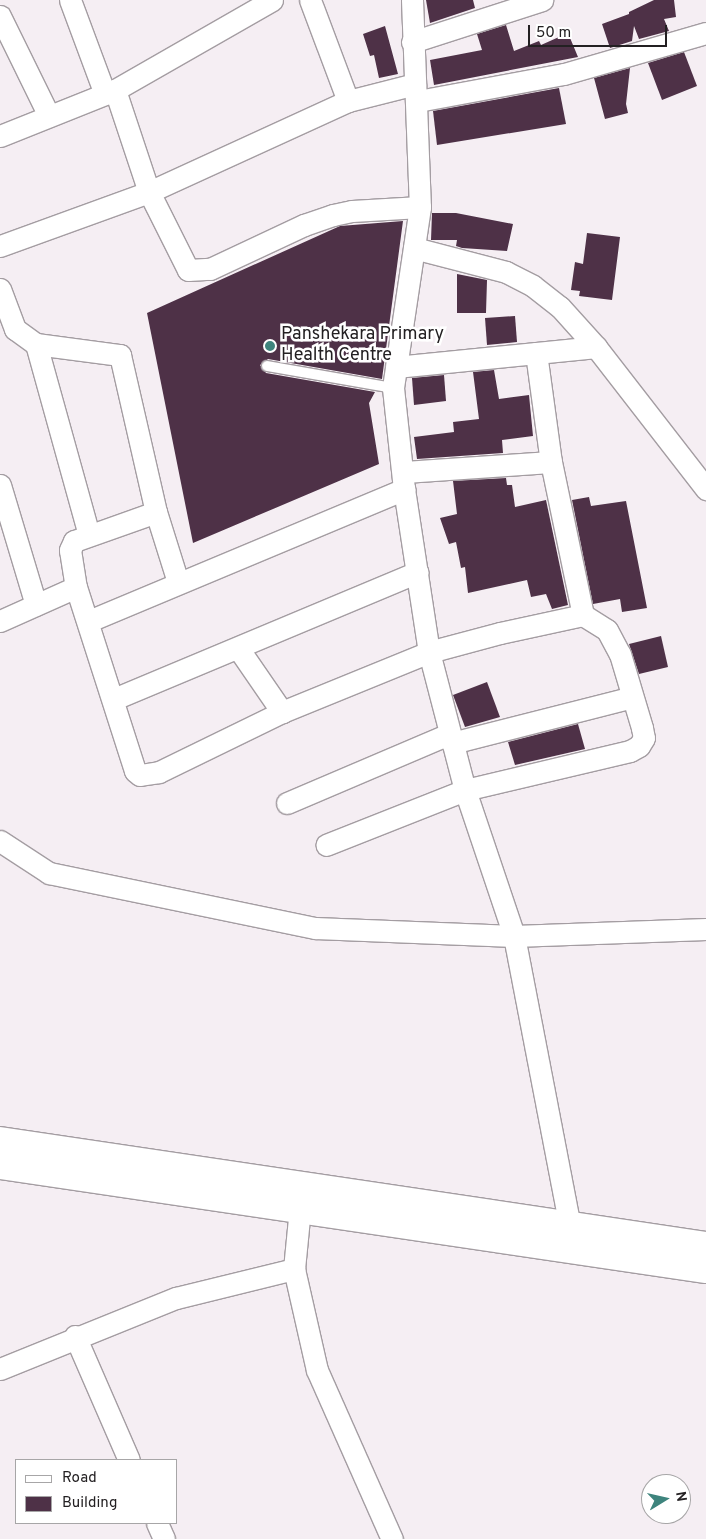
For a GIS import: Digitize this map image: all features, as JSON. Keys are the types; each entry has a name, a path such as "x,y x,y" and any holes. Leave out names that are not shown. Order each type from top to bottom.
{"street":[{"path":"0,8 9,0"},
{"path":"70,0 110,92 149,192 182,262 188,270 196,272 210,269 304,225 352,210 420,207"},
{"path":"0,136 110,92 272,0"},
{"path":"310,0 348,101"},
{"path":"412,0 412,42 417,92 420,207 393,388 404,480 429,652 465,790 514,936 570,1226"},
{"path":"412,42 542,0"},
{"path":"0,16 49,116"},
{"path":"0,246 149,192 348,101 564,74 706,32"},
{"path":"414,248 506,272 533,286 560,307 596,347 706,489"},
{"path":"2,297 15,329 36,344 120,355 156,512 178,582"},
{"path":"36,344 89,535"},
{"path":"396,367 596,347"},
{"path":"536,353 551,462 583,615"},
{"path":"89,621 404,480 551,462"},
{"path":"0,485 6,519 36,605"},
{"path":"156,512 89,535 71,545 76,587 89,621 136,771 146,776 282,712 429,652 583,615 607,630 620,654 644,738 630,751 465,790 326,845"},
{"path":"114,699 417,572"},
{"path":"0,621 76,587"},
{"path":"238,648 282,712"},
{"path":"287,802 450,738 632,697"},
{"path":"0,841 48,873 263,919 315,928 514,936 706,929"},
{"path":"0,1141 706,1246"},
{"path":"0,1165 706,1269"},
{"path":"300,1208 294,1269 317,1370 392,1539"},
{"path":"0,1369 75,1336 176,1298 294,1269"},
{"path":"75,1336 129,1459"},
{"path":"157,1524 164,1539"}],"lane":[{"path":"267,366 393,388"}],"building":[{"path":"426,0 473,0 475,8 430,23"},
{"path":"654,0 674,0 676,17 664,19 669,31 639,39 634,26 632,41 610,48 602,24 629,14 629,12"},
{"path":"506,25 514,51 539,41 541,45 568,33 578,57 434,85 430,60 482,50 477,34"},
{"path":"385,26 398,74 379,78 374,55 370,56 363,34"},
{"path":"684,52 697,86 662,100 648,63"},
{"path":"630,68 626,104 628,113 605,119 594,78"},
{"path":"559,88 566,124 437,145 433,111"},
{"path":"432,213 456,213 513,224 507,251 462,248 456,246 457,240 431,240"},
{"name":"Panshekara Primary Health Centre","path":"403,221 382,379 268,359 260,365 266,373 375,392 369,403 379,464 193,543 147,313 340,226"},
{"path":"587,233 620,237 612,300 579,296 580,291 571,290 575,262 583,264"},
{"path":"457,274 487,280 486,313 457,313"},
{"path":"515,316 517,342 487,345 485,318"},
{"path":"494,370 499,399 529,395 533,436 502,440 503,453 417,459 414,437 454,432 453,422 479,419 473,372"},
{"path":"444,375 446,401 414,405 412,378"},
{"path":"506,478 507,485 512,485 515,507 546,500 568,605 552,609 546,594 531,597 527,580 468,593 465,567 461,568 456,542 449,544 440,518 457,514 453,481"},
{"path":"589,497 591,506 626,501 647,608 622,612 620,599 593,604 572,500"},
{"path":"661,636 668,667 639,674 629,644"},
{"path":"487,682 500,717 465,727 453,695"},
{"path":"578,724 585,749 515,765 508,742"}],"place":[{"name":"Panshekara Primary Health Centre","path":"270,346"}]}
